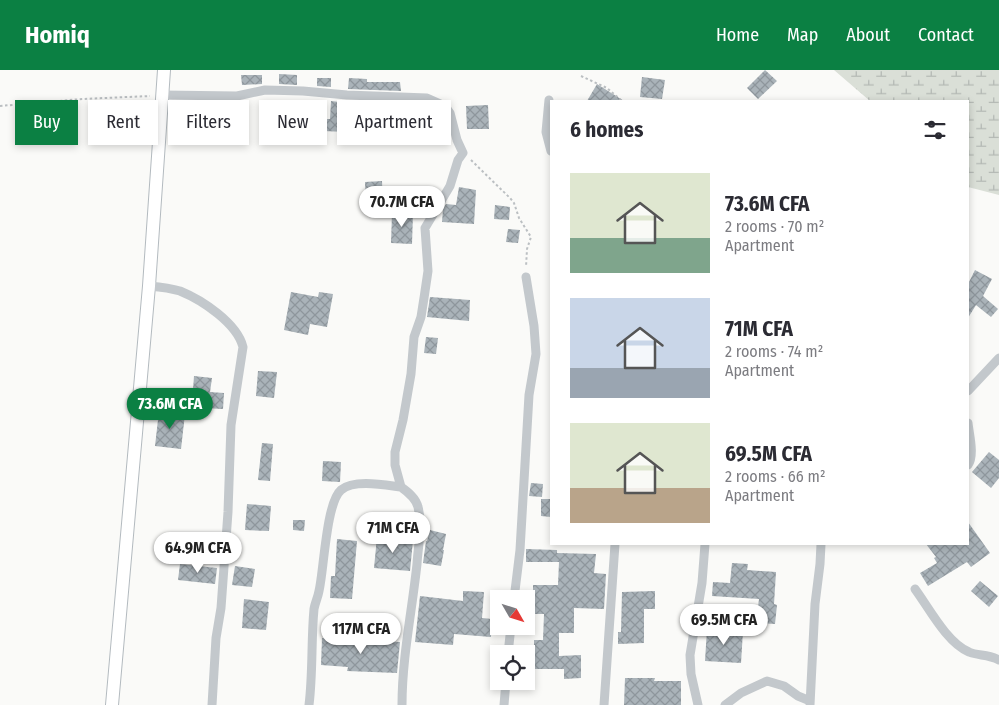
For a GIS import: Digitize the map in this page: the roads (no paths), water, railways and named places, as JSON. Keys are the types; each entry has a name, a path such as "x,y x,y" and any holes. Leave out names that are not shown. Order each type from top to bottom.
{"street":[{"path":"112,705 150,286 164,70"},
{"path":"162,95 237,96 265,90 428,98 445,106 450,113 457,140 463,153 458,160 450,186 425,228 428,271 421,317 414,337 411,374 403,420 395,452 401,487"},
{"path":"549,100 546,132 550,147"},
{"path":"515,590 520,550 529,395 536,354 534,326 526,277"},
{"path":"150,286 179,291 210,308 235,329 241,338 243,346 231,425 221,608 216,638 215,682 212,705"},
{"path":"969,390 999,358"},
{"path":"969,430 971,443 969,463"},
{"path":"309,705 312,678 314,608 320,590 332,510 340,490 348,486 362,484 401,487 410,493 418,507 419,526 415,581 402,679 402,705"},
{"path":"604,705 615,545"},
{"path":"698,705 690,655 702,583 706,545"},
{"path":"725,705 741,693 767,681 784,686 810,703 815,604 821,545"},
{"path":"915,589 950,638 968,652 987,655 999,660"},
{"path":"504,705 505,690"}]}
